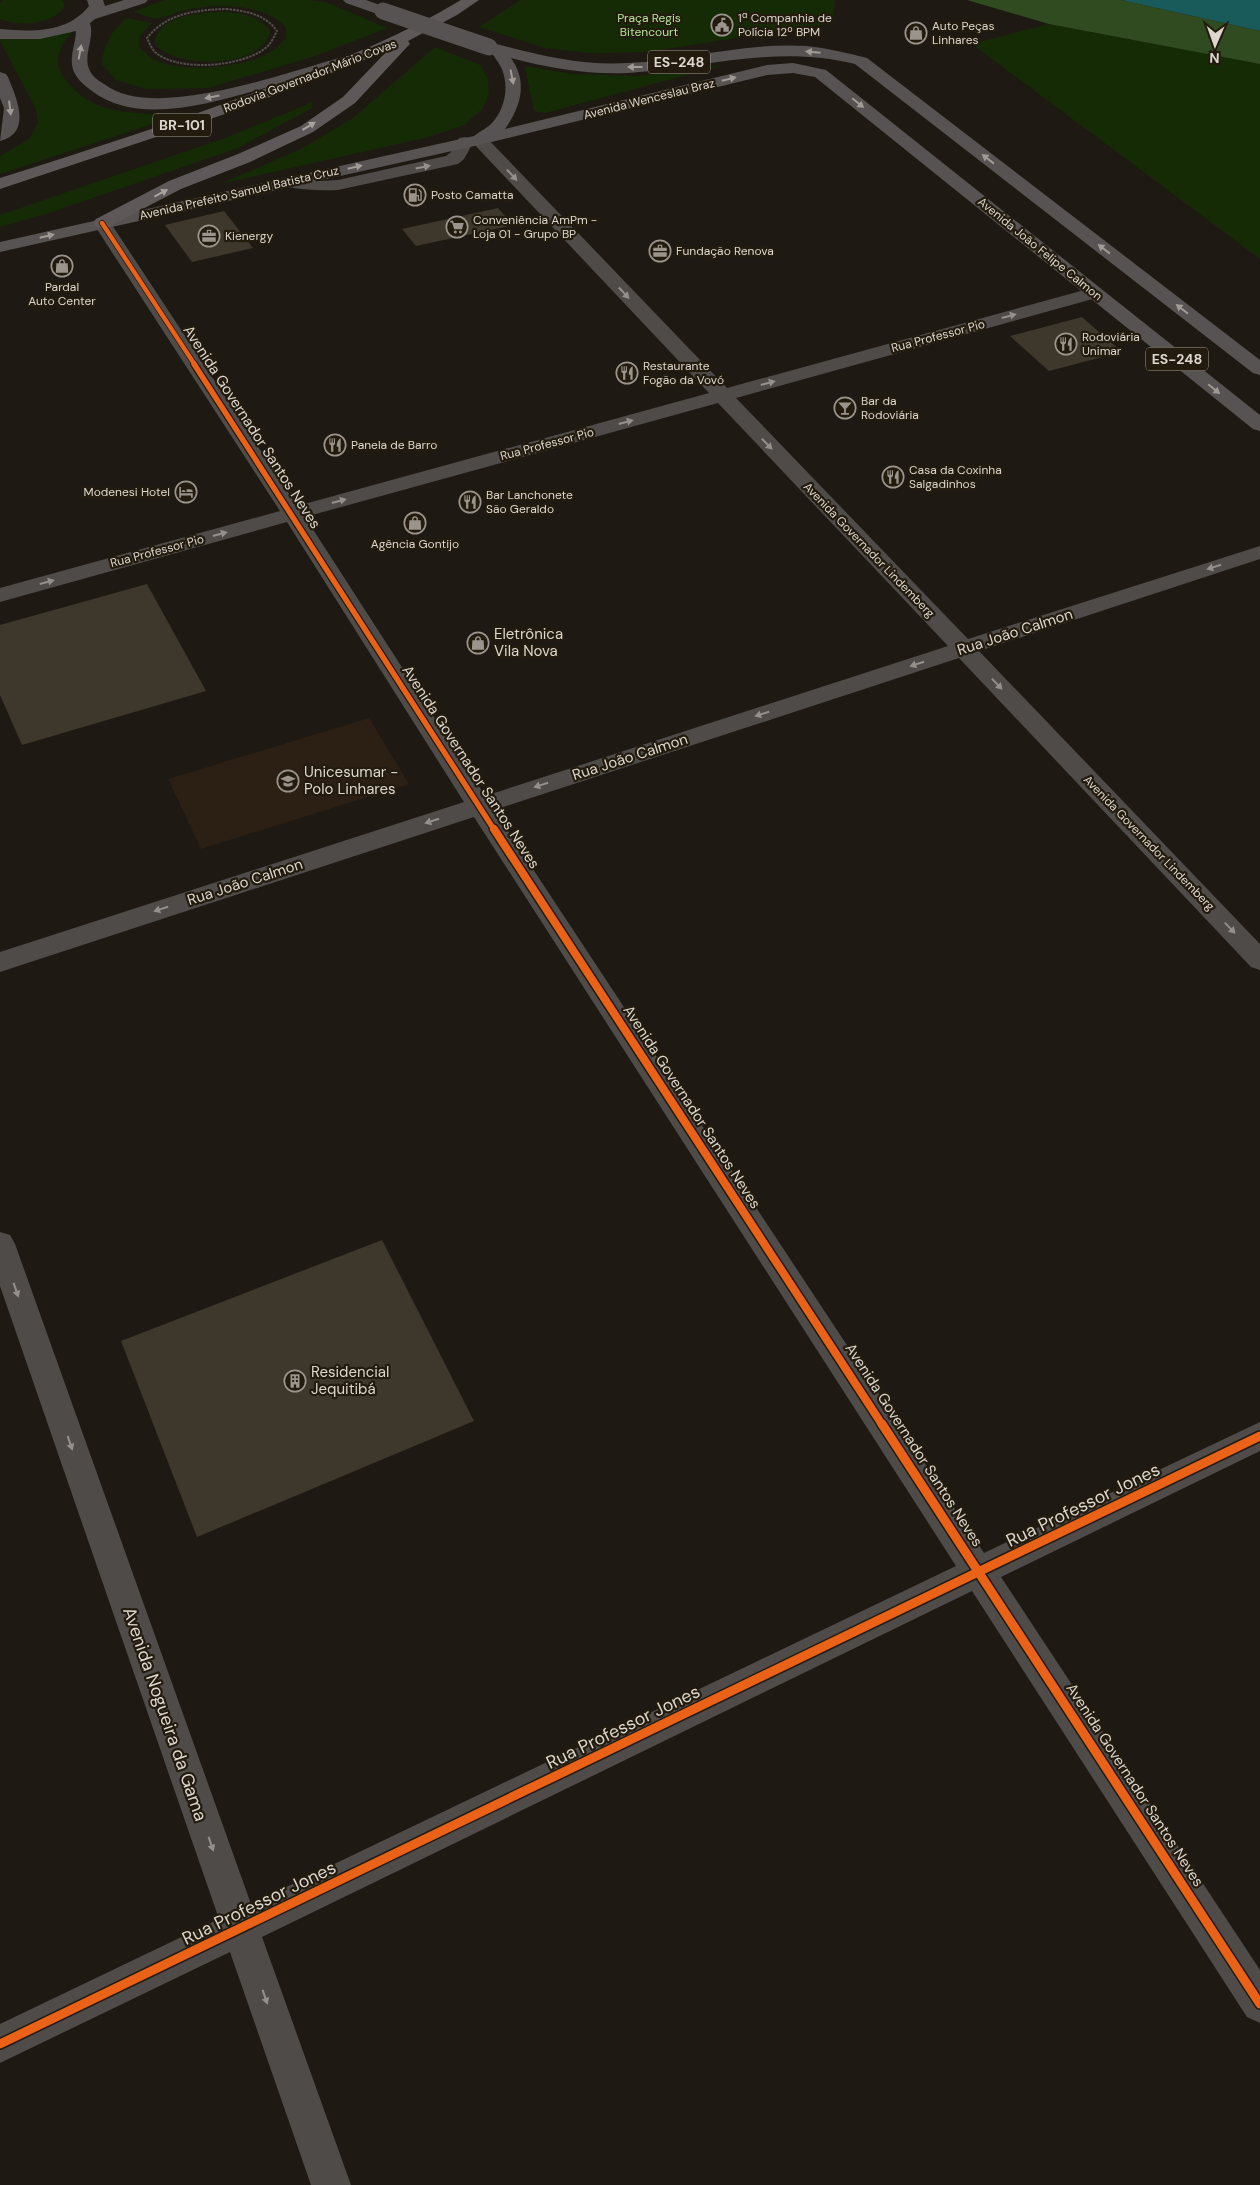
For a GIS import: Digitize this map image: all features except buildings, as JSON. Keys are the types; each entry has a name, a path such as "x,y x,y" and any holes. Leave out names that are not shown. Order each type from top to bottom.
{"highway":[{"name":"Rodovia Governador Mário Covas","path":"0,184 161,132 262,96 408,37 471,0"},
{"path":"102,223 175,185 244,158 307,128 349,100 408,37"}],"main road":[{"path":"0,34 19,36 64,30 89,12 140,0"},
{"path":"352,0 493,48 511,70 514,81 509,108 500,125 472,141"},
{"path":"89,12 78,62 87,79 104,93 128,101 148,104 176,104 223,95 361,57"},
{"name":"ES-248","path":"493,48 544,60 586,66 641,68 776,49 840,55 861,61 1260,369"},
{"name":"Avenida Wenceslau Braz","path":"472,141 767,70 793,68 820,73"},
{"name":"Avenida João Felipe Calmon","path":"820,73 1260,425"},
{"path":"0,77 12,108 9,129 0,136"},
{"path":"509,108 524,120 563,120"},
{"name":"Avenida Prefeito Samuel Batista Cruz","path":"0,247 472,141"},
{"path":"1094,292 1143,279"}],"street":[{"name":"Avenida Governador Lindemberg","path":"472,141 721,396 1260,960"},
{"name":"Avenida Governador Santos Neves","path":"102,223 292,514 478,806 980,1571 1260,2004"},
{"name":"Rua Professor Pio","path":"0,595 1094,292"},
{"name":"Rua João Calmon","path":"0,962 1260,552"},
{"name":"Avenida Nogueira da Gama","path":"0,1244 331,2185"},
{"name":"Rua Professor Jones","path":"0,2044 1260,1436"}],"path":[{"path":"219,10 246,11 261,16 272,23 277,31 275,40 267,49 243,59 212,65 191,65 173,61 157,55 149,47 148,38 154,28 166,20 184,14 219,10"}],"shaded area":[{"name":"Unicesumar - Polo Linhares","path":"369,718 409,784 201,849 168,779"}],"green space":[{"path":"3,0 62,0 65,6 60,12 44,21 16,23 0,19 0,2"},
{"path":"164,0 308,0 326,2 387,28 318,55 208,88 147,89 116,80 102,65 103,57 109,39 126,18 152,23 139,37 140,48 151,58 182,67 217,67 250,61 264,56 275,49 286,38 286,27 276,19 251,9 222,6 194,8 156,18 133,12"},
{"name":"Praça Regis Bitencourt","path":"521,0 835,0 833,23 647,52 590,53 545,48 479,27"},
{"path":"967,0 1121,0 1260,31 1260,64 1049,24"},
{"path":"220,12 241,14 260,21 270,31 264,43 252,53 218,61 182,58 166,53 155,45 157,35 170,22 190,15"},
{"path":"1049,24 1260,64 1260,259 972,44"},
{"path":"76,28 62,45 58,58 60,71 75,91 102,107 118,111 150,114 183,114 0,174 0,156 29,139 38,123 36,109 0,41 0,37"},
{"path":"435,47 480,65 488,79 489,93 483,108 464,125 429,137 220,184 301,149 353,118"},
{"path":"724,65 545,113 534,111 525,66 573,74 636,76"},
{"path":"313,102 312,108 238,148 49,213 0,227 0,215 225,138"}],"water":[{"path":"1121,0 1260,0 1260,31"}],"cycle path":[{"path":"102,223 292,514 479,806 1260,2004"},
{"path":"0,2044 1260,1436"}],"place":[{"name":"1ª Companhia de Polícia 12º BPM","path":"722,25"},
{"name":"Auto Peças Linhares","path":"916,33"},
{"name":"Posto Camatta","path":"415,195"},
{"name":"Conveniência AmPm - Loja 01 - Grupo BP","path":"457,227"},
{"name":"Kienergy","path":"209,236"},
{"name":"Fundação Renova","path":"660,251"},
{"name":"Pardal Auto Center","path":"62,266"},
{"name":"Rodoviária Unimar","path":"1066,344"},
{"name":"Restaurante Fogão da Vovó","path":"627,373"},
{"name":"Bar da Rodoviária","path":"845,408"},
{"name":"Panela de Barro","path":"335,445"},
{"name":"Casa da Coxinha Salgadinhos","path":"893,477"},
{"name":"Modenesi Hotel","path":"186,492"},
{"name":"Bar Lanchonete São Geraldo","path":"470,502"},
{"name":"Agência Gontijo","path":"415,523"},
{"name":"Eletrônica Vila Nova","path":"478,643"},
{"name":"Unicesumar - Polo Linhares","path":"288,781"},
{"name":"Residencial Jequitibá","path":"295,1381"}]}
